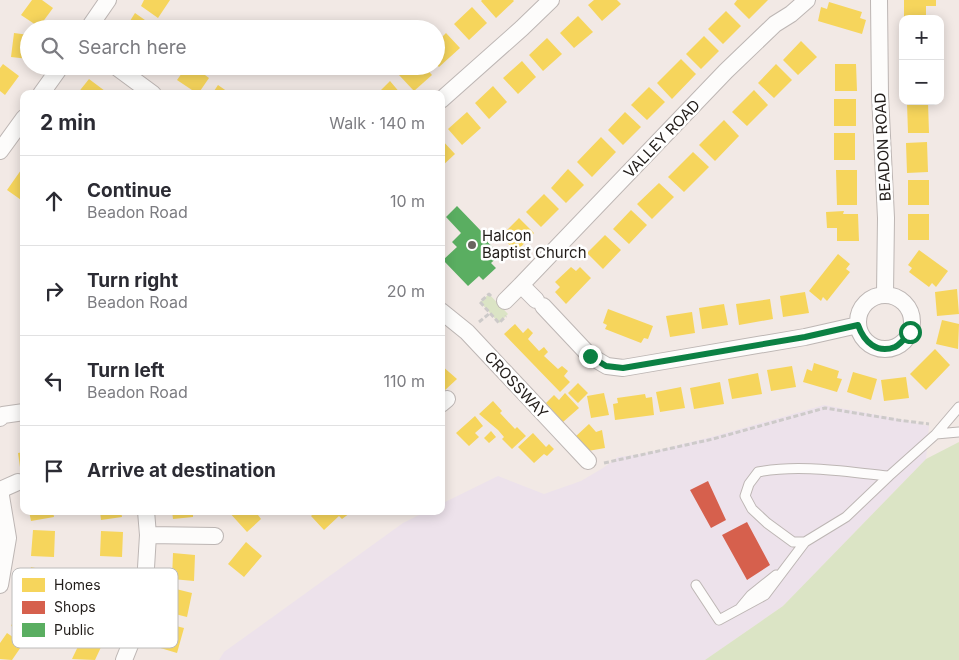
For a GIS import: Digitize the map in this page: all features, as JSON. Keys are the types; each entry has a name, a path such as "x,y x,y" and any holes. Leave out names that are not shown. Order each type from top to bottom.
{"street":[{"path":"94,20 108,0"},
{"path":"445,96 551,0"},
{"name":"VALLEY ROAD","path":"505,301 726,71 775,24 792,14 807,0"},
{"name":"BEADON ROAD","path":"879,0 880,94 886,218 885,294"},
{"path":"44,90 55,75"},
{"path":"127,75 148,90"},
{"path":"0,151 20,124"},
{"path":"521,285 590,356 606,366 623,368 805,337 858,325"},
{"path":"885,294 899,298 906,305 912,320 910,332 897,346 885,349 871,345 862,336 858,325 858,316 863,306 874,297 885,294"},
{"name":"CROSSWAY","path":"445,314 467,332 588,461"},
{"path":"0,418 3,415 20,413"},
{"path":"0,586 8,538 0,490 18,482"},
{"path":"146,515 148,535 146,568"},
{"path":"148,535 214,536"},
{"path":"124,660 129,648"}],"lane":[{"path":"696,585 719,620 765,595 805,542 846,517 936,434 959,407"},
{"path":"936,434 959,432"},
{"path":"805,542 793,542 767,523 752,509 745,496 749,484 758,472 791,469 889,476"}],"path":[{"path":"588,461 603,464 704,441 824,408 927,424 936,420"}],"shaded area":[{"path":"824,405 929,426 926,459 783,606 705,660 219,660 224,652 403,523 419,515 445,515 445,502 498,476 544,494 581,481 618,457 643,454"}],"green space":[{"path":"489,294 508,314 499,323 480,302"},
{"path":"959,442 959,660 705,660 783,606 926,459"}],"building: Homes":[{"path":"32,0 42,0 53,8 44,20 28,20 21,15"},
{"path":"144,0 170,0 158,18 141,6"},
{"path":"482,0 513,0 514,1 496,18"},
{"path":"594,0 617,0 621,4 602,21 588,5"},
{"path":"737,0 768,0 749,19 734,4"},
{"path":"904,0 936,0 936,6 926,6 926,15 904,15"},
{"path":"829,2 862,12 860,18 866,20 862,34 818,21 821,7 827,9"},
{"path":"472,7 487,23 469,40 454,24"},
{"path":"726,11 741,26 723,44 708,29"},
{"path":"135,13 145,20 131,20"},
{"path":"578,16 593,32 574,48 560,33"},
{"path":"14,33 20,34 20,58 11,57"},
{"path":"445,34 460,48 445,62"},
{"path":"704,36 719,51 701,69 686,54"},
{"path":"547,38 562,54 543,71 529,55"},
{"path":"801,41 817,57 798,75 783,60"},
{"path":"681,59 696,74 672,99 657,83"},
{"path":"522,61 536,77 518,94 503,78"},
{"path":"3,64 19,76 5,95 0,91 0,68"},
{"path":"776,64 792,80 774,98 758,83"},
{"path":"835,64 856,64 857,91 835,91"},
{"path":"181,75 205,75 209,78 201,90 192,90 177,80"},
{"path":"399,75 432,75 415,90"},
{"path":"89,79 104,90 80,90"},
{"path":"390,81 398,90 381,90"},
{"path":"218,85 225,90 215,90"},
{"path":"493,86 507,102 489,119 475,103"},
{"path":"649,87 665,102 647,120 631,105"},
{"path":"754,90 768,105 747,126 732,112"},
{"path":"834,99 856,99 856,126 834,126"},
{"path":"907,105 928,105 929,133 908,133"},
{"path":"467,112 481,128 462,145 448,129"},
{"path":"625,112 641,127 623,145 608,130"},
{"path":"724,120 739,136 715,161 699,145"},
{"path":"834,133 855,133 855,160 834,160"},
{"path":"601,137 616,152 592,177 577,162"},
{"path":"927,142 928,172 907,173 906,143"},
{"path":"445,143 455,154 445,163"},
{"path":"693,152 709,167 684,192 668,177"},
{"path":"568,169 584,185 566,203 551,188"},
{"path":"836,170 857,170 857,205 837,205"},
{"path":"20,171 20,199 7,190"},
{"path":"908,180 929,180 929,205 908,205"},
{"path":"659,183 674,197 652,219 637,204"},
{"path":"544,194 559,209 541,227 526,212"},
{"path":"631,210 647,225 629,244 613,229"},
{"path":"844,211 843,214 858,214 859,241 837,241 837,228 827,228 826,212"},
{"path":"908,214 929,214 929,240 908,240"},
{"path":"519,218 534,233 516,252 501,236"},
{"path":"605,235 621,250 603,269 587,253"},
{"path":"919,250 948,271 936,287 932,283 929,287 909,272 912,268 908,265"},
{"path":"838,254 850,264 846,269 850,272 827,301 823,297 821,301 809,291"},
{"path":"571,267 576,271 580,267 591,278 566,304 555,292 560,287 555,282"},
{"path":"957,289 959,314 937,316 935,292"},
{"path":"805,292 809,313 783,317 780,296"},
{"path":"770,299 773,319 739,325 736,304"},
{"path":"724,304 728,325 702,329 699,308"},
{"path":"608,309 653,326 648,339 644,338 641,343 605,329 607,325 603,323"},
{"path":"692,312 695,333 670,337 666,316"},
{"path":"942,320 959,324 958,349 936,344"},
{"path":"515,324 523,333 528,328 533,333 528,339 539,351 544,347 548,352 544,356 558,369 562,366 568,371 564,376 570,382 560,392 504,334"},
{"path":"935,349 950,365 926,390 910,374"},
{"path":"814,363 839,371 837,378 842,379 837,392 803,382 807,369 812,371"},
{"path":"792,366 796,387 771,391 767,370"},
{"path":"445,368 457,379 445,390"},
{"path":"853,372 877,379 871,400 847,392"},
{"path":"758,373 762,394 732,399 728,379"},
{"path":"906,377 909,398 884,401 881,380"},
{"path":"720,382 724,404 694,409 690,388"},
{"path":"578,383 588,393 578,403 568,393"},
{"path":"681,387 685,408 660,412 656,392"},
{"path":"565,393 579,408 563,422 546,403 554,395 559,400"},
{"path":"604,393 609,415 591,418 587,396"},
{"path":"645,394 646,398 652,397 654,415 615,420 613,404 618,403 617,398"},
{"path":"493,401 502,411 500,413 515,429 517,427 526,436 512,449 502,439 504,437 498,430 479,414"},
{"path":"475,416 483,426 475,433 479,437 469,446 456,433"},
{"path":"589,424 596,432 602,430 605,448 588,451 575,437"},
{"path":"491,431 496,437 489,443 484,438"},
{"path":"533,433 546,447 549,444 554,449 547,456 544,454 534,463 518,447"},
{"path":"30,515 54,515 54,517 31,521"},
{"path":"100,515 122,515 122,517 101,520"},
{"path":"172,515 193,515 193,517 173,519"},
{"path":"232,515 258,515 261,519 247,532"},
{"path":"347,515 342,519 339,516 324,530 311,516"},
{"path":"33,530 55,531 54,557 31,556"},
{"path":"101,531 123,532 122,557 100,556"},
{"path":"246,542 262,556 244,577 228,564"},
{"path":"173,553 195,555 194,581 178,580 178,568 172,568"},
{"path":"178,590 192,593 187,617 178,615"},
{"path":"178,626 184,628 177,653 160,648 178,648"},
{"path":"7,633 12,636 12,648 20,648 12,660 0,659 0,643"},
{"path":"77,648 101,648 95,660 72,659"}],"building: Shops":[{"path":"708,481 726,520 711,528 690,490"},
{"path":"747,522 770,565 747,580 722,535"}],"building: Public":[{"name":"Halcon Baptist Church","path":"457,206 483,233 481,235 500,255 491,263 496,268 483,280 479,276 468,286 445,262 445,258 457,247 452,242 461,233 446,217"}],"place":[{"name":"Halcon Baptist Church","path":"472,245"}],"route":[{"path":"590,356 606,366 623,368 805,337 858,325 862,336 871,345 885,349 897,346 910,332"}]}
